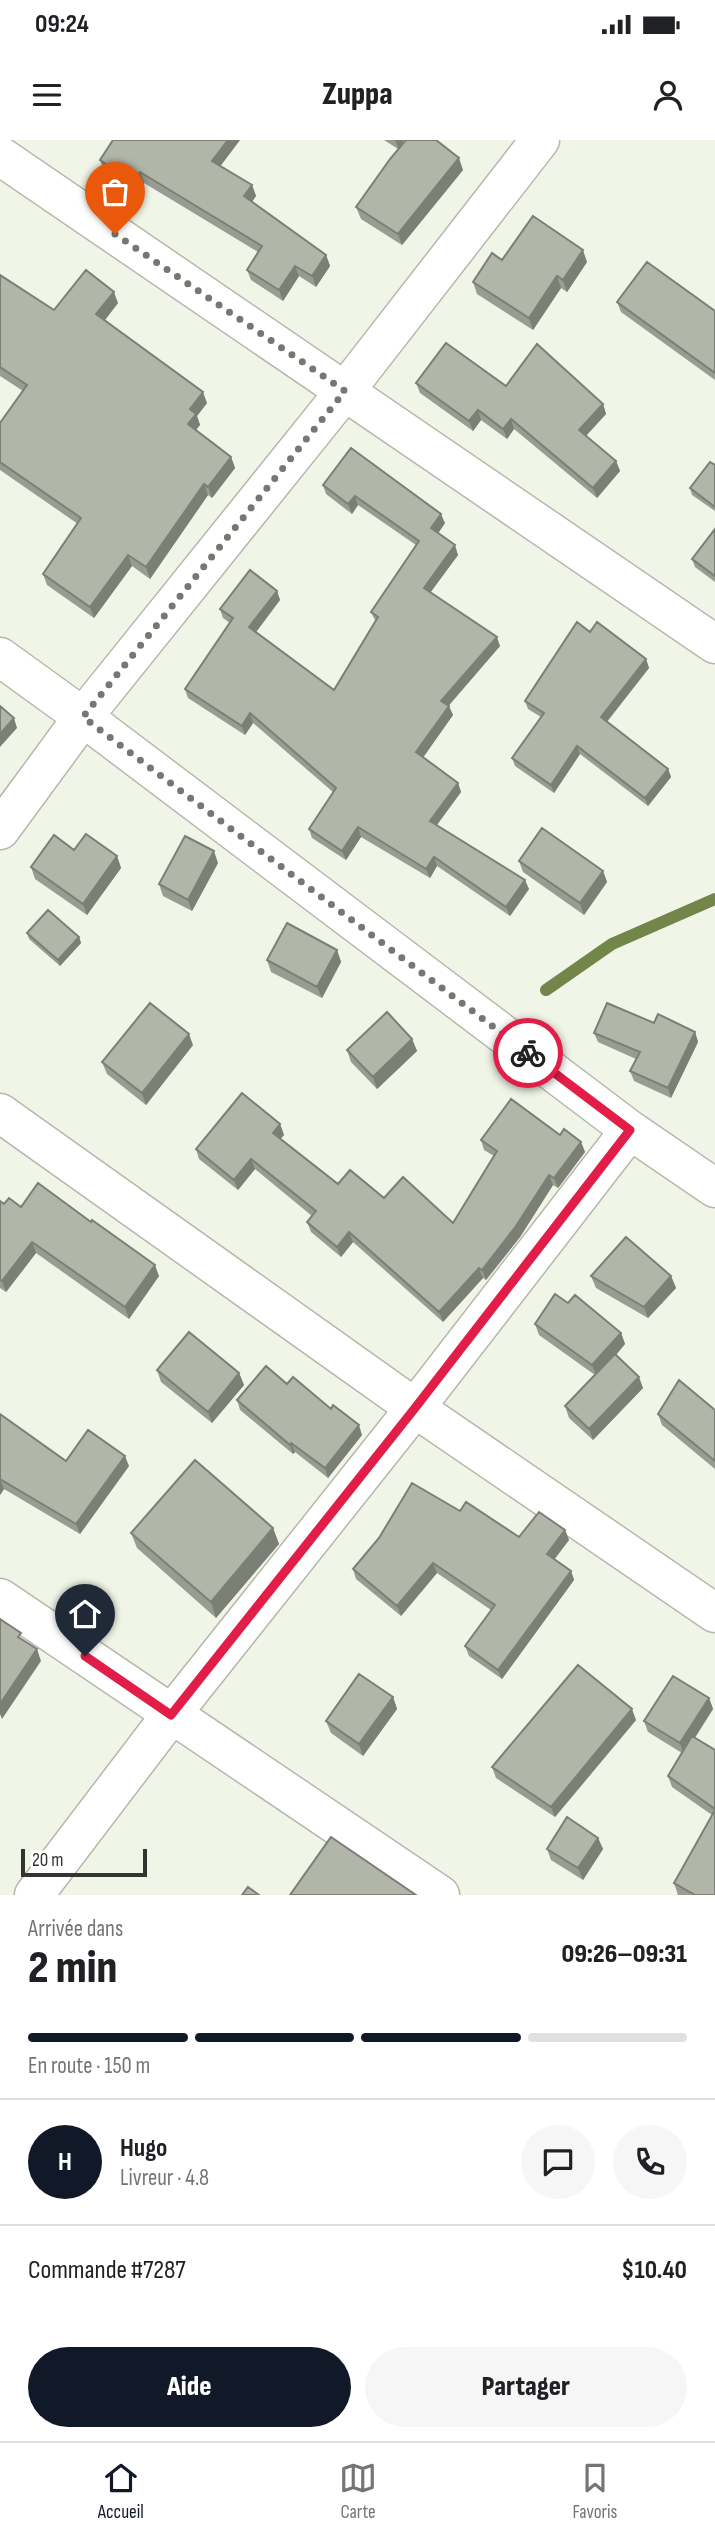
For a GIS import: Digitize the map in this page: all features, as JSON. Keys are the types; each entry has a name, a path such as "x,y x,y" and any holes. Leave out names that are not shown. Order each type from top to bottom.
{"street":[{"path":"0,830 83,717 345,391 540,140"},
{"path":"0,156 715,644"},
{"path":"0,657 630,1130 715,1188"},
{"path":"0,1113 415,1408 715,1613"},
{"path":"34,1895 171,1715 415,1408 630,1130"},
{"path":"0,1598 440,1895"}],"building":[{"path":"113,140 228,140 212,161 252,185 244,196 326,255 312,276 295,266 279,290 247,270 262,246 140,172 133,183 100,160"},
{"path":"406,140 436,140 459,158 398,234 356,207"},
{"path":"533,216 583,250 563,280 557,276 529,318 473,282 492,253 502,260"},
{"path":"647,262 715,311 715,373 617,302"},
{"path":"86,270 114,292 96,314 203,392 190,409 196,414 188,424 231,457 208,487 204,484 146,567 128,555 90,607 43,574 81,518 0,462 0,423 27,385 0,367 0,275 54,310"},
{"path":"446,343 506,386 537,344 603,404 579,430 616,461 593,488 511,419 503,429 478,410 469,421 416,383"},
{"path":"351,448 441,514 431,528 455,545 424,588 497,637 441,701 449,706 416,752 458,783 430,821 525,880 506,907 434,857 426,869 358,827 342,851 309,829 336,788 250,713 242,726 185,689 233,618 220,609 250,570 277,591 249,627 334,690 378,617 371,612 419,541 355,496 348,504 323,485"},
{"path":"710,462 715,465 715,507 690,488"},
{"path":"715,529 715,576 692,559"},
{"path":"577,622 590,632 597,622 646,659 601,717 668,769 645,798 577,746 551,785 512,758 544,713 525,701"},
{"path":"0,706 14,718 0,734"},
{"path":"542,828 603,871 580,903 519,861"},
{"path":"86,834 117,856 83,904 31,867 54,835 74,850"},
{"path":"185,836 214,851 188,900 159,884"},
{"path":"48,910 79,937 58,960 27,933"},
{"path":"287,923 337,950 317,987 267,960"},
{"path":"150,1003 189,1034 142,1093 102,1062"},
{"path":"607,1003 654,1023 658,1014 695,1032 668,1088 630,1071 640,1052 594,1033"},
{"path":"387,1012 412,1039 373,1077 347,1050"},
{"path":"242,1093 280,1124 273,1133 338,1184 350,1170 384,1198 403,1177 453,1223 497,1151 481,1140 511,1099 560,1135 564,1129 581,1142 554,1178 549,1175 516,1226 482,1270 479,1268 439,1312 349,1232 337,1247 307,1222 316,1211 251,1159 234,1180 196,1149"},
{"path":"38,1183 155,1265 125,1307 32,1242 2,1281 0,1280 0,1201 4,1204 9,1198 21,1207"},
{"path":"626,1237 671,1276 644,1307 591,1276"},
{"path":"555,1294 568,1303 575,1295 621,1333 592,1365 535,1324"},
{"path":"189,1332 239,1373 208,1412 157,1370"},
{"path":"615,1354 639,1377 589,1429 565,1406"},
{"path":"266,1366 287,1384 293,1377 331,1409 333,1405 359,1425 325,1468 291,1443 290,1445 237,1400"},
{"path":"679,1380 715,1410 715,1461 658,1414"},
{"path":"0,1414 66,1461 88,1430 125,1456 76,1524 0,1479"},
{"path":"195,1460 273,1528 211,1602 131,1533"},
{"path":"412,1483 460,1511 466,1502 519,1537 539,1512 565,1530 547,1554 571,1571 498,1670 465,1646 495,1605 433,1563 397,1606 353,1569 379,1538"},
{"path":"0,1619 21,1633 18,1637 37,1649 0,1704"},
{"path":"578,1665 632,1709 551,1807 492,1767"},
{"path":"359,1674 393,1697 359,1744 326,1721"},
{"path":"673,1676 709,1698 680,1743 644,1721"},
{"path":"692,1736 715,1750 715,1809 668,1776"},
{"path":"715,1810 715,1895 695,1895 674,1883"},
{"path":"567,1817 598,1838 578,1868 547,1849"},
{"path":"331,1837 416,1895 290,1895"},
{"path":"248,1887 259,1895 242,1895"}],"waterway":[{"path":"546,990 612,944 715,899"}],"way so far":[{"path":"115,234 345,391 83,717 528,1053"}],"route":[{"path":"85,1656 171,1715 415,1408 630,1130 528,1053"}]}
